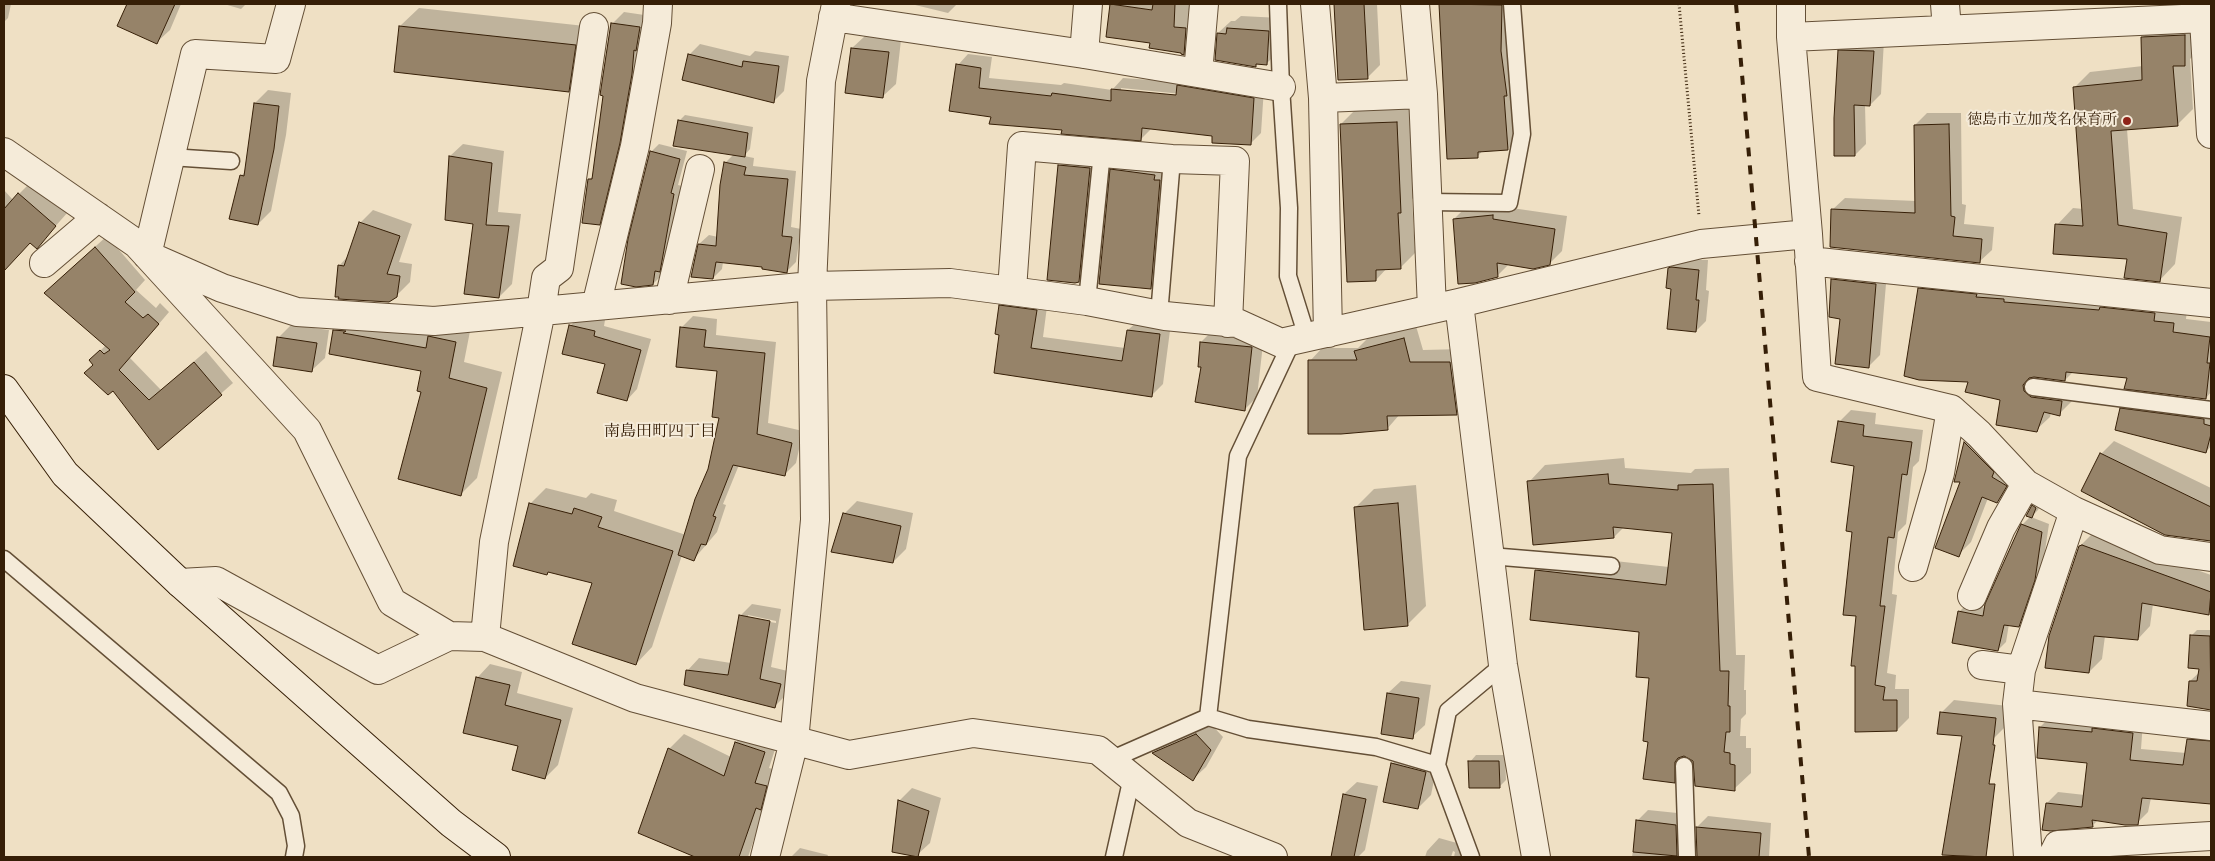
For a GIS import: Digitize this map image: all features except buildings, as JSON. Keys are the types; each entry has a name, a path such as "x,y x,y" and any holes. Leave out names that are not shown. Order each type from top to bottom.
{"street":[{"path":"147,255 195,54 276,59 291,4"},
{"path":"596,306 635,146 657,24 658,4"},
{"path":"1084,54 1088,4"},
{"path":"1198,73 1204,4"},
{"path":"1309,337 1323,98 1315,4"},
{"path":"1415,4 1423,94 1432,309"},
{"path":"1791,4 1817,377 1951,409 1979,434 2026,484 2074,510 2160,550 2211,557"},
{"path":"764,857 794,741 815,520 812,286 821,81 835,11 1281,88"},
{"path":"1792,37 1946,17 2204,11 2211,134"},
{"path":"485,636 494,542 546,278 559,268 594,27"},
{"path":"1323,98 1423,94"},
{"path":"1012,290 1022,146 1235,161 1228,322"},
{"path":"4,152 137,244 307,430 392,602 449,636"},
{"path":"669,300 700,169"},
{"path":"44,263 98,217"},
{"path":"147,255 222,288 297,312 434,321 812,286 950,283 1087,301 1159,315 1237,323 1281,343 1459,303 1701,244 1808,234"},
{"path":"1809,261 2211,303"},
{"path":"1459,303 1503,665 1536,857"},
{"path":"4,389 65,474"},
{"path":"1913,566 1940,472 1951,409"},
{"path":"4,418 180,583 451,823 496,857"},
{"path":"1972,596 2001,528 2026,484"},
{"path":"2028,857 2017,704 2021,670 2074,510"},
{"path":"180,583 216,581 378,670 449,636 485,636 635,698 849,755 973,733 1098,750 1188,823 1273,857"},
{"path":"1982,665 2021,670"},
{"path":"2017,704 2211,726"},
{"path":"2052,857 2058,845 2211,836"}],"lane":[{"path":"1208,717 1238,456 1309,337 1288,276 1289,208 1281,88 1278,4"},
{"path":"1428,202 1510,202 1522,134 1512,4"},
{"path":"1087,301 1102,152"},
{"path":"170,157 231,162"},
{"path":"1159,315 1172,158"},
{"path":"2033,387 2211,410"},
{"path":"1490,556 1611,566"},
{"path":"4,559 279,793 291,816 296,846 294,857"},
{"path":"1470,857 1437,765 1448,711 1503,665"},
{"path":"1110,760 1208,717 1248,729 1376,747 1437,765"},
{"path":"1684,766 1687,857"},
{"path":"1114,857 1132,777"}],"path":[{"path":"1679,4 1701,244"}],"railway":[{"path":"1736,4 1809,857"}],"place":[{"name":"徳島市立加茂名保育所","path":"2127,121"}],"district":[{"name":"南島田町四丁目","path":"660,433"}]}
